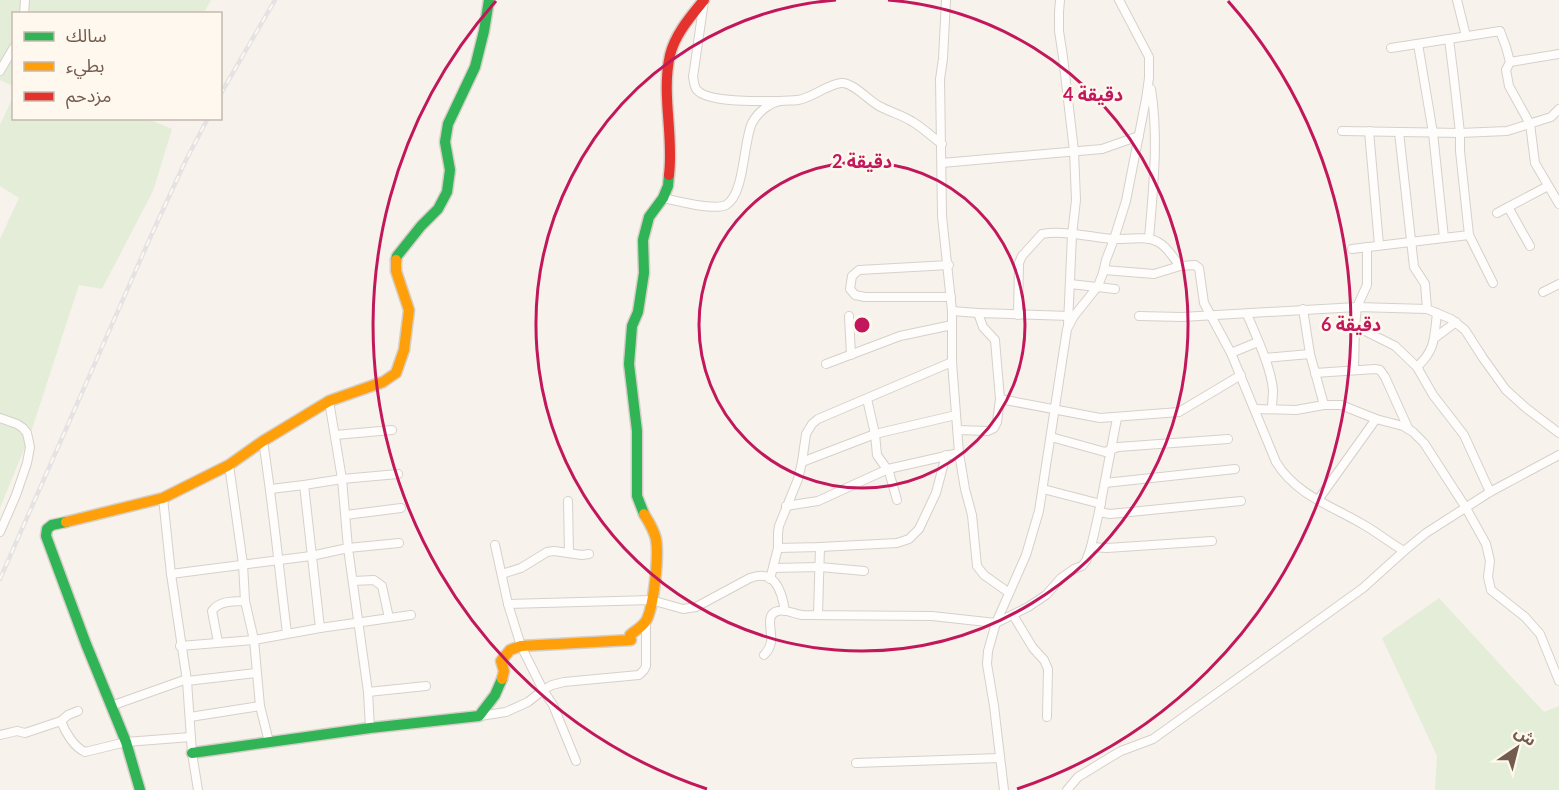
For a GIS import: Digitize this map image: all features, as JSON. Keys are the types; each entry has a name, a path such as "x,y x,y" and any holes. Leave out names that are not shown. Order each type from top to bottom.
{"street":[{"path":"140,790 126,742 86,644 46,536 46,529 52,525 163,498 229,465 263,441 330,401 382,382 396,373 404,350 409,310 395,264 397,256 438,209 447,192 450,170 445,142 448,124 475,67 489,0"},
{"path":"704,0 693,77 697,90 704,95 717,99 778,101 805,98 830,86 847,83 880,107 911,121 942,144"},
{"path":"192,753 506,712 528,702 552,685 642,673 645,666 646,622 657,552 655,537 637,496 637,431 629,363 632,326 638,312 644,273 645,232 652,211 663,198 668,186 671,161 667,77 670,53 684,24 704,0"},
{"path":"946,0 940,80 942,216 952,310 952,362 959,453 972,515 977,566 984,575 1008,592"},
{"path":"1004,790 987,664 988,651 1008,592 1029,547 1039,511 1067,329 1071,316 1072,235 1076,200 1074,151 1059,31 1060,0"},
{"path":"952,310 1071,316 1101,280 1125,201 1149,78 1149,57 1119,0"},
{"path":"1457,0 1466,36"},
{"path":"1391,48 1500,31 1510,62 1506,70 1509,86 1530,124 1535,163 1559,204"},
{"path":"1449,39 1469,235 1493,283"},
{"path":"1418,44 1433,133 1444,238"},
{"path":"0,71 12,50"},
{"path":"1510,62 1559,54"},
{"path":"1149,78 1155,111 1155,169 1149,239"},
{"path":"663,198 696,205 718,207 727,204 740,181 752,124 757,115 778,101"},
{"path":"1342,130 1433,133 1508,131 1551,117 1559,109"},
{"path":"1369,131 1379,245"},
{"path":"1399,132 1414,267 1425,284 1427,309"},
{"path":"942,163 1102,149 1139,136"},
{"path":"1497,213 1548,186"},
{"path":"1508,207 1530,246"},
{"path":"1018,315 1018,268 1023,256 1042,234 1155,240 1165,246 1180,266"},
{"path":"1352,249 1469,235"},
{"path":"1354,370 1357,307 1367,285 1367,247"},
{"path":"948,265 859,270 852,276 850,289 855,295 865,297 951,297"},
{"path":"1104,270 1154,274 1180,266 1198,268 1202,296 1232,353 1282,472 1300,489 1404,551"},
{"path":"1070,284 1115,289"},
{"path":"1543,292 1559,284"},
{"path":"1139,316 1182,317 1357,307 1427,309 1456,322 1465,330 1506,390 1559,433"},
{"path":"1303,309 1310,354 1324,405"},
{"path":"958,430 988,431 994,428 997,422 1000,399 995,340 982,327 978,313"},
{"path":"1417,367 1431,350 1436,337 1437,313"},
{"path":"1247,314 1265,358 1273,388 1272,409"},
{"path":"849,316 851,355"},
{"path":"1436,337 1456,322"},
{"path":"826,364 900,336 952,325"},
{"path":"1355,326 1395,346 1417,367 1433,395 1464,435 1490,492"},
{"path":"1232,353 1258,342"},
{"path":"1265,358 1310,354"},
{"path":"770,579 778,548 778,533 798,478 806,434 812,424 818,419 952,362"},
{"path":"1315,373 1378,369 1382,372 1408,428 1424,443 1486,544 1490,561 1488,576 1491,590 1525,617 1540,634 1559,681"},
{"path":"1000,399 1100,418 1179,412 1240,375"},
{"path":"867,399 877,455 888,469 897,500"},
{"path":"330,401 342,479 348,548 368,692 370,728"},
{"path":"1255,409 1296,410 1324,405 1341,405 1376,419 1408,428"},
{"path":"802,462 875,434 956,415"},
{"path":"0,418 23,428 27,433 30,447 27,463 0,532"},
{"path":"764,655 771,645 770,616 776,611 797,615 932,616 996,623 1046,595 1061,578 1082,566 1086,561 1100,508 1117,418"},
{"path":"1318,500 1376,419"},
{"path":"336,435 392,430"},
{"path":"1050,437 1105,452 1118,447 1228,439"},
{"path":"263,441 271,489 287,633"},
{"path":"786,506 818,501 888,469 959,453"},
{"path":"778,548 897,543 909,539 919,529 936,493 946,455"},
{"path":"1067,790 1077,777 1108,758 1153,739 1363,588 1426,533 1490,492 1559,455"},
{"path":"229,465 243,564 245,601 254,640 256,673 269,742"},
{"path":"1105,483 1235,469"},
{"path":"271,489 398,474"},
{"path":"304,486 320,627"},
{"path":"1043,489 1100,508 1110,514 1241,501"},
{"path":"163,498 180,646 187,680 192,753 198,790"},
{"path":"568,501 569,553"},
{"path":"346,515 401,508"},
{"path":"1091,547 1212,541"},
{"path":"171,574 278,561 348,548 399,543"},
{"path":"495,545 508,603 521,646 553,705 576,761"},
{"path":"818,614 820,547"},
{"path":"502,574 554,550 590,554"},
{"path":"773,568 820,567 864,571"},
{"path":"508,603 651,600 689,609 756,576 762,576 770,579 780,588 785,611"},
{"path":"353,581 374,580 382,586 389,618"},
{"path":"218,642 212,611 220,603 245,601"},
{"path":"180,646 254,640 320,627 411,615"},
{"path":"1013,615 1048,669 1047,717"},
{"path":"479,716 498,690 504,672 501,661 510,650 521,646 631,640 630,635 646,622"},
{"path":"111,706 187,680 256,673"},
{"path":"368,692 426,686"},
{"path":"190,717 261,706"},
{"path":"0,735 17,731 24,733 61,721 78,711"},
{"path":"61,721 65,731 81,751 85,752 126,742 191,737"},
{"path":"856,764 1000,758"}],"green space":[{"path":"0,0 211,0 205,12 12,12 12,86 0,80"},
{"path":"12,99 12,120 150,120 172,129 153,191 102,289 79,285 30,435 0,508 0,239 19,198 0,186 0,125"},
{"path":"1439,598 1544,712 1559,706 1559,790 1435,790 1437,756 1382,638"}],"railway":[{"path":"222,92 275,0"},
{"path":"0,579 150,238 207,120"}],"traffic: fast":[{"path":"396,260 421,226 438,209 447,192 450,170 445,142 448,124 475,67 489,0"},
{"path":"644,514 637,496 637,431 629,364 632,326 638,312 644,273 643,240 649,217 663,198 668,186 669,175"},
{"path":"66,522 52,525 47,529 46,536 86,644 126,742 140,790"},
{"path":"192,753 370,728 479,716 495,695 502,679"}],"traffic: slow":[{"path":"66,522 163,498 229,465 263,441 329,401 383,382 396,373 404,350 409,310 396,271 396,260"},
{"path":"502,679 504,671 501,661 510,650 521,646 631,640 630,635 642,626 650,612 655,579 656,539 644,514"}],"traffic: jam":[{"path":"669,175 667,85 670,55 680,33 704,0"}]}
